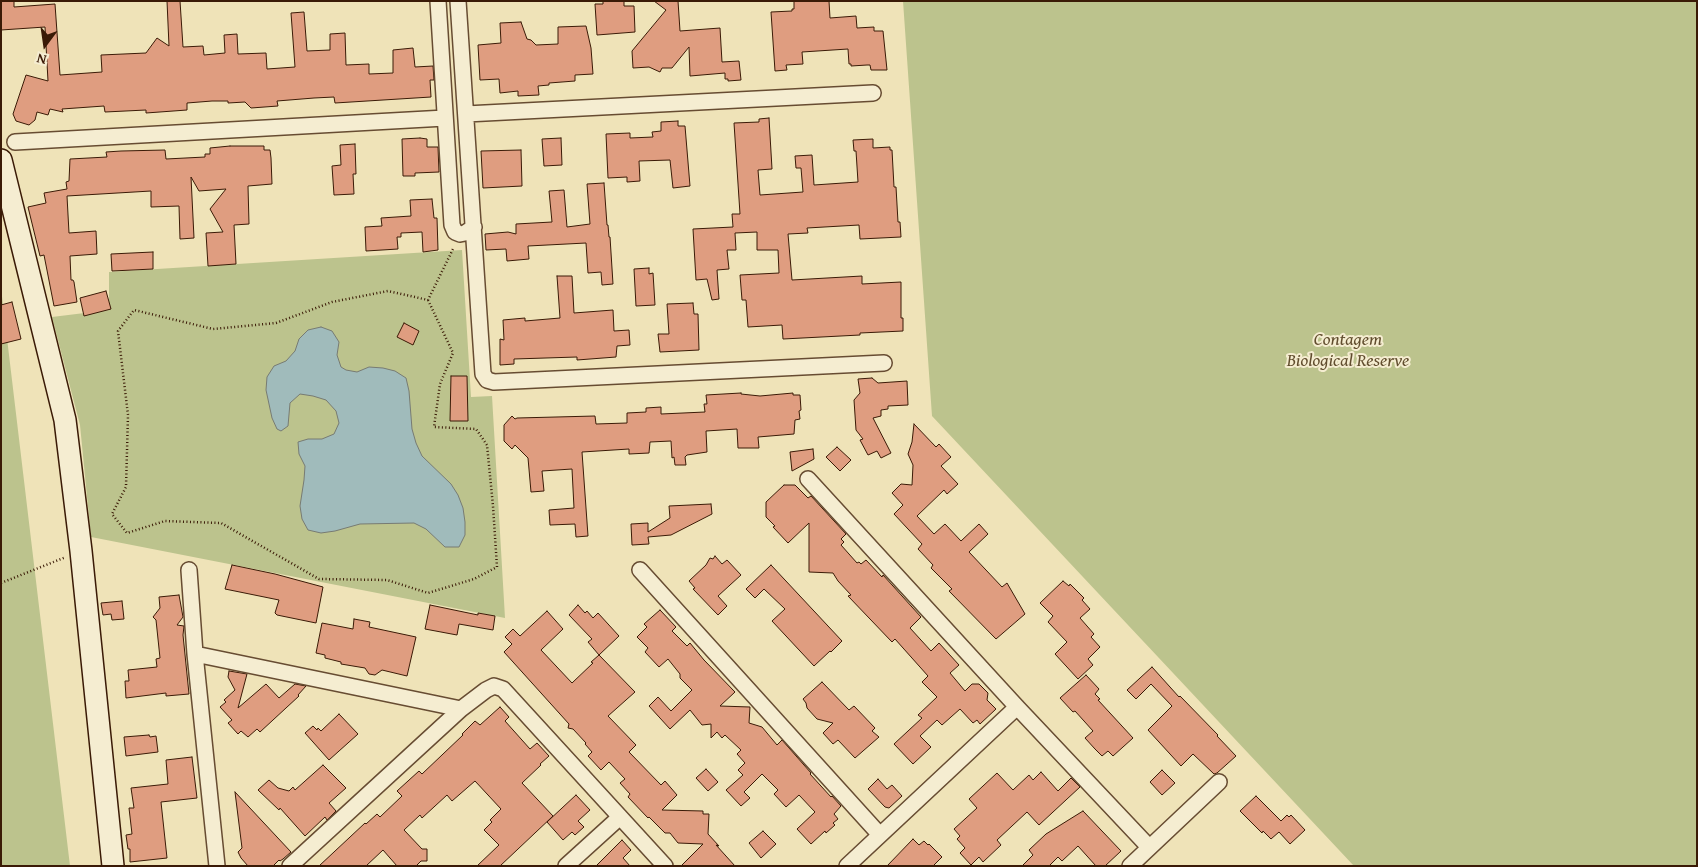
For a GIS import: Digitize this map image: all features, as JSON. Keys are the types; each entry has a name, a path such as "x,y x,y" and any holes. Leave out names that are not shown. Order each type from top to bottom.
{"street":[{"path":"438,1 452,225 455,232 460,234 474,227"},
{"path":"458,1 483,374 487,380 494,382 884,363"},
{"path":"466,114 873,93"},
{"path":"15,142 445,118"},
{"path":"1,160 65,420 81,551 113,866"},
{"path":"808,480 1149,847"},
{"path":"189,570 195,654 217,866"},
{"path":"640,570 880,835"},
{"path":"195,654 461,709"},
{"path":"290,866 461,709 494,686 503,689 665,866"},
{"path":"847,866 1017,707"},
{"path":"1130,866 1219,782"},
{"path":"566,866 620,816"}],"path":[{"path":"428,300 460,234"},
{"path":"388,291 428,300 452,353 440,384 434,427 476,430 488,445 497,567 474,579 428,594 387,580 319,579 221,523 165,521 127,533 112,514 126,487 128,415 118,331 134,310 213,329 276,323 332,302 388,291"},
{"path":"1,583 81,551"}],"green space":[{"name":"Contagem Biological Reserve","path":"903,1 1697,1 1697,866 1354,866 932,416"},
{"path":"462,250 471,397 492,396 505,618 91,537 80,425 52,317 109,310 109,272"},
{"path":"1,288 70,866 1,866"}],"water":[{"path":"321,327 332,331 339,342 337,355 341,367 346,370 357,372 369,367 383,368 395,371 406,378 412,429 416,443 422,456 451,484 463,508 465,535 459,547 445,547 426,529 414,523 360,524 321,533 308,530 302,519 300,506 305,466 299,454 298,442 308,439 322,439 334,434 339,423 336,411 326,400 300,394 290,403 288,426 281,431 277,429 272,418 266,390 267,377 274,366 286,361 295,351 299,339 308,330"}],"building":[{"path":"1,1 14,1 14,7 55,4 60,75 102,72 101,55 146,53 157,38 169,46 167,1 180,1 183,47 203,46 204,55 225,53 224,35 237,34 238,54 266,53 267,69 295,67 291,13 304,12 307,51 330,50 330,34 345,33 346,65 369,64 369,74 393,73 393,50 413,48 415,67 433,66 434,80 430,80 431,97 335,103 334,97 314,98 277,101 278,106 251,108 245,102 228,103 228,101 212,101 187,103 187,110 146,113 146,110 105,112 104,106 62,109 63,112 50,109 48,115 37,112 35,120 29,125 16,121 13,114 26,75 48,81 45,27 1,30"},
{"path":"603,1 624,1 624,6 634,6 635,32 597,35 595,4 603,4"},
{"path":"654,1 678,1 680,31 720,28 722,62 739,61 741,80 728,81 728,79 725,79 725,73 690,76 689,47 672,68 662,68 660,72 649,67 633,68 632,51 666,10"},
{"path":"794,1 829,1 830,18 856,16 857,28 874,27 874,31 883,31 887,70 871,70 870,65 851,66 849,64 848,49 802,52 803,64 786,65 787,70 775,71 771,12 792,11 794,9"},
{"path":"521,22 527,39 536,45 558,44 558,27 586,26 591,48 593,74 575,75 575,81 538,86 539,95 518,96 518,91 500,93 499,79 480,80 478,45 501,43 500,23"},
{"path":"769,118 772,169 758,170 760,195 803,192 801,168 796,168 795,156 812,155 814,185 858,182 856,151 854,151 853,140 873,139 873,148 890,147 890,150 892,150 894,187 896,187 901,237 860,239 859,225 807,228 808,233 788,234 792,280 862,276 862,284 901,282 903,331 783,339 782,325 748,327 746,300 742,300 740,275 779,273 778,250 757,250 757,232 735,233 736,250 727,250 729,269 717,270 719,299 712,300 707,279 696,280 693,229 733,227 732,214 740,214 734,123 759,122 759,119"},
{"path":"678,121 678,126 685,126 690,186 673,188 670,160 639,161 640,181 627,182 627,177 608,178 606,134 630,133 630,138 653,137 652,132 661,131 661,122"},
{"path":"561,138 562,165 544,166 542,139"},
{"path":"402,139 427,139 427,147 438,147 439,172 415,173 415,176 403,176"},
{"path":"355,144 356,174 353,174 354,194 334,195 332,166 341,165 340,145"},
{"path":"264,146 264,150 270,150 271,158 272,184 248,186 249,224 234,225 236,264 208,266 206,233 223,232 210,209 226,189 199,191 191,177 194,238 180,239 179,206 151,207 151,191 67,196 69,233 96,231 97,254 70,256 71,280 74,282 77,302 54,306 44,255 40,256 28,207 46,203 44,193 67,189 66,182 69,181 70,159 107,157 106,152 165,150 166,159 205,157 205,154 210,154 210,148"},
{"path":"521,150 522,186 483,188 481,151"},
{"path":"604,183 613,284 602,285 601,272 588,273 586,243 528,246 529,259 507,261 506,249 486,250 485,234 508,232 516,234 516,224 552,222 549,191 564,190 567,227 590,224 587,184"},
{"path":"432,199 434,218 437,218 438,250 423,252 422,232 401,233 401,237 397,237 398,249 366,251 365,227 382,226 381,218 411,216 410,200"},
{"path":"153,252 153,269 112,271 111,254"},
{"path":"649,268 649,274 653,273 655,305 636,306 634,269"},
{"path":"557,276 572,276 574,313 613,310 614,331 629,330 630,345 617,346 616,357 577,360 577,357 514,359 514,364 500,365 500,339 504,340 503,320 525,318 525,321 560,318"},
{"path":"106,291 111,309 84,316 80,298"},
{"path":"12,302 21,339 1,344 1,305"},
{"path":"693,303 694,314 698,314 699,350 660,352 658,334 669,334 667,304"},
{"path":"404,323 419,331 413,345 397,337"},
{"path":"451,376 467,376 468,421 450,421"},
{"path":"872,378 878,383 907,381 908,405 888,406 888,409 881,410 881,416 873,418 891,453 881,458 877,451 868,455 860,440 863,439 856,430 854,400 860,393 858,379"},
{"path":"741,393 760,396 793,393 793,395 800,395 800,419 795,420 794,434 758,437 759,448 738,448 737,429 706,431 707,452 687,455 685,457 686,465 675,465 674,457 672,458 671,441 650,442 649,453 629,454 629,449 582,452 588,536 576,537 575,524 550,525 549,510 574,508 572,469 542,471 544,491 531,492 528,458 515,445 512,449 504,441 504,425 512,416 515,419 595,416 596,424 627,423 627,413 646,412 646,408 661,407 661,414 705,412 704,404 707,404 706,395"},
{"path":"914,424 936,447 939,444 951,457 941,466 958,484 947,494 944,490 917,516 934,534 945,524 961,541 979,524 988,534 969,552 1002,587 1007,583 1025,614 996,639 949,591 952,589 931,568 933,565 918,549 922,544 894,514 903,505 892,493 901,484 912,485 913,465 908,454 912,442"},
{"path":"837,447 851,460 840,471 826,457"},
{"path":"813,449 814,459 792,471 790,452"},
{"path":"784,485 795,485 808,498 811,496 846,534 841,539 844,542 841,545 857,563 861,564 866,560 882,577 883,575 921,617 910,628 931,651 939,643 959,665 950,673 965,691 972,684 979,684 988,693 987,700 996,709 980,724 977,720 973,723 960,709 942,725 937,720 920,736 931,747 913,764 894,744 922,718 918,715 937,697 922,682 928,676 895,639 892,642 848,596 851,595 833,573 809,572 809,523 788,543 773,527 775,526 766,517 766,502"},
{"path":"711,504 712,514 671,535 648,537 649,544 632,545 631,524 648,523 648,532 670,518 669,506"},
{"path":"715,556 722,564 727,560 741,575 718,596 727,606 718,615 693,589 695,588 689,581 706,565 710,558 713,559"},
{"path":"232,565 323,587 316,623 277,615 275,613 279,600 225,589"},
{"path":"771,565 842,641 814,666 772,621 785,609 764,589 755,598 746,589"},
{"path":"1063,581 1069,586 1070,584 1084,598 1082,600 1090,609 1080,618 1094,634 1091,637 1100,647 1088,659 1093,665 1078,679 1055,654 1067,642 1048,622 1053,616 1040,603"},
{"path":"179,595 183,617 177,625 184,626 183,635 189,694 166,696 166,693 126,698 125,681 129,681 128,670 157,667 156,659 160,658 156,620 153,617 160,608 159,597"},
{"path":"122,601 124,619 112,620 111,614 103,615 101,603"},
{"path":"430,605 478,615 478,613 495,616 493,630 459,624 457,635 425,629"},
{"path":"578,605 593,618 598,613 619,636 599,655 588,642 592,639 569,615"},
{"path":"660,610 676,627 672,631 687,646 690,643 735,692 720,706 750,707 749,723 762,727 777,745 782,740 810,774 841,806 834,814 838,819 833,823 835,825 826,833 825,831 811,844 797,829 815,812 799,795 786,807 774,794 778,790 762,774 744,792 750,798 741,806 726,790 743,775 738,770 745,763 737,754 741,750 725,735 722,738 717,732 711,738 711,724 702,725 690,710 670,729 649,706 658,697 671,711 692,690 680,678 680,674 668,659 659,667 645,652 648,648 637,637 647,627 644,624"},
{"path":"547,611 563,629 541,650 572,683 599,655 635,692 608,716 636,745 629,752 661,785 665,781 677,795 662,810 703,811 703,814 709,814 708,834 735,866 681,866 703,844 678,843 670,833 665,833 648,818 628,797 630,794 620,783 625,779 609,762 601,770 588,756 592,752 586,743 573,729 568,728 569,724 504,652 512,644 505,637 513,629 520,636"},
{"path":"354,619 370,622 369,627 416,637 407,676 382,670 375,675 369,674 365,668 341,664 341,662 325,658 325,655 316,653 322,623 353,629"},
{"path":"1152,667 1236,756 1217,773 1214,774 1193,754 1181,766 1148,730 1172,706 1151,684 1136,699 1127,690"},
{"path":"229,671 247,674 238,708 266,684 279,698 295,684 306,686 299,696 260,732 257,729 248,737 241,731 238,734 228,723 232,720 220,707 226,702 224,700 235,690 228,677"},
{"path":"1086,675 1099,689 1095,694 1100,699 1098,700 1133,738 1113,756 1108,751 1102,756 1095,749 1085,738 1093,731 1060,698"},
{"path":"822,682 849,710 854,706 875,728 872,731 879,737 855,758 838,740 833,744 823,733 833,723 817,719 807,708 803,699"},
{"path":"500,707 509,717 505,721 530,749 537,743 549,756 522,783 553,816 500,866 477,866 499,845 484,830 492,822 490,820 501,809 475,781 452,801 447,795 422,818 420,815 404,830 422,849 427,849 427,861 421,861 416,866 397,866 383,850 366,866 319,866 365,823 377,814 380,817 402,796 397,791 419,771 422,774 475,721 480,725"},
{"path":"339,714 358,734 329,760 305,733 313,726 321,731"},
{"path":"149,735 150,737 156,736 158,752 126,756 124,737"},
{"path":"192,757 197,798 161,802 167,858 130,862 130,849 128,849 126,835 132,834 129,808 134,808 131,788 168,784 166,760"},
{"path":"323,765 346,788 329,803 336,811 327,820 325,817 305,836 280,808 279,810 258,790 269,780 278,788 289,791 293,787 295,790"},
{"path":"706,769 718,782 708,791 696,778"},
{"path":"1162,770 1175,783 1162,795 1150,782"},
{"path":"1041,772 1058,791 1071,778 1080,787 1039,825 1027,812 997,840 1001,845 983,862 979,857 971,865 960,853 965,848 957,839 960,836 954,829 977,808 969,799 997,773 1013,790 1029,775 1033,780"},
{"path":"878,779 887,789 892,785 902,796 889,808 885,807 868,789"},
{"path":"235,792 291,852 273,866 248,866 241,858 238,852 242,848"},
{"path":"576,795 590,810 578,821 584,827 575,835 572,832 563,840 547,822"},
{"path":"1256,796 1281,821 1287,815 1289,817 1291,815 1305,830 1290,844 1279,832 1271,839 1263,831 1262,833 1240,811"},
{"path":"1083,811 1121,851 1105,866 1096,866 1078,846 1062,861 1058,857 1049,866 1022,866 1033,855 1029,850 1046,834"},
{"path":"763,831 776,844 761,858 749,843"},
{"path":"913,839 919,845 924,841 929,844 942,857 933,866 887,866"},
{"path":"622,840 631,850 623,858 630,866 596,866"}]}
